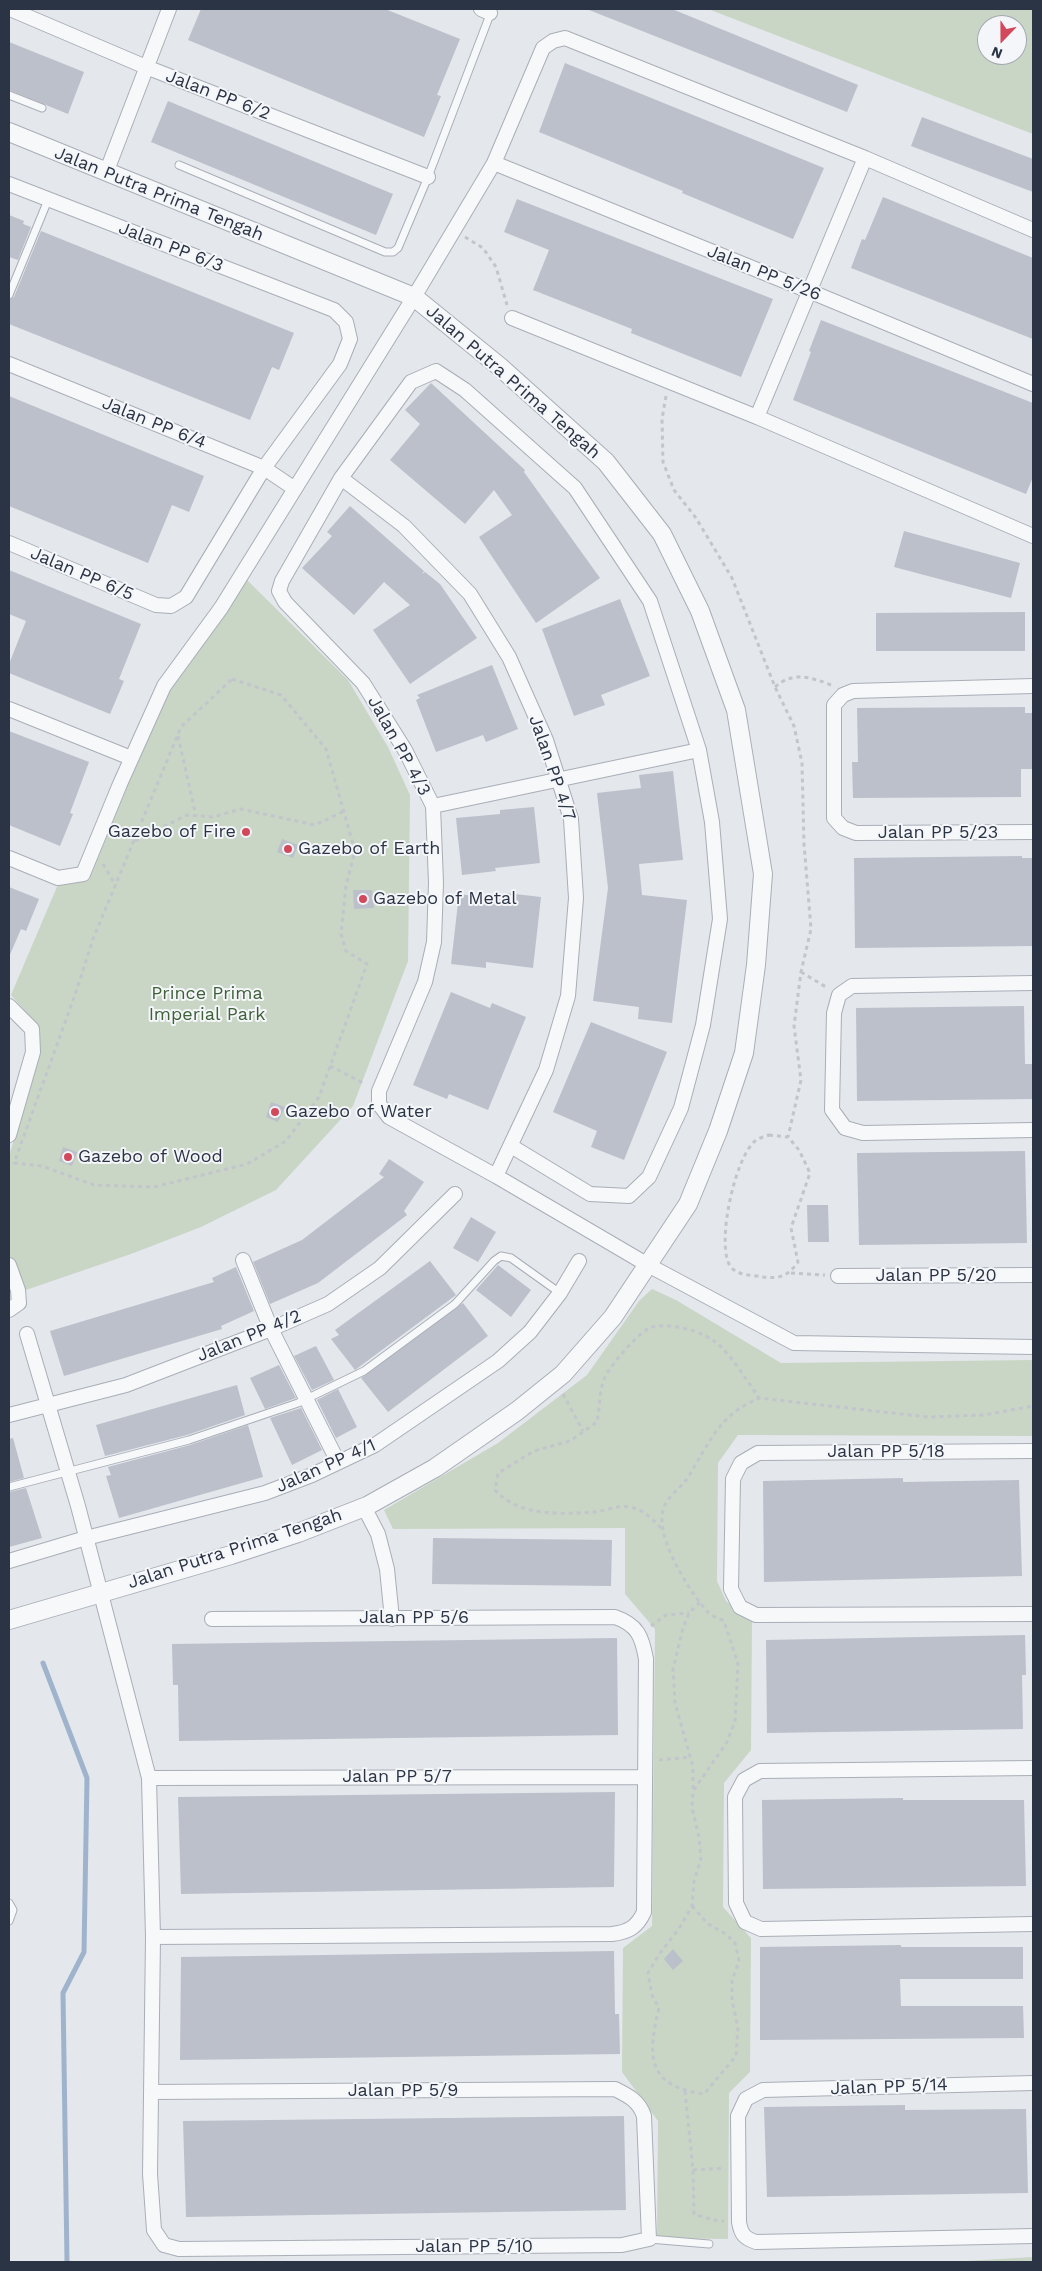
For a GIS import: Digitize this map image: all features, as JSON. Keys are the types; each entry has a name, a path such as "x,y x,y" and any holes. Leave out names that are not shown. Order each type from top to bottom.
{"street":[{"name":"Jalan PP 6/2","path":"10,9 146,67 428,177"},
{"path":"106,173 169,9"},
{"path":"9,858 58,878 83,874 131,758 164,686 221,608 414,298 494,164 543,48 553,41 565,38 865,158 1033,230"},
{"name":"Jalan Putra Prima Tengah","path":"9,132 414,298 500,366 606,462 662,534 700,612 736,710 763,874 756,965 744,1052 718,1131 688,1204 613,1317 563,1374 517,1411 436,1468 364,1507 298,1533 231,1555 99,1592 9,1620"},
{"path":"757,418 865,158"},
{"name":"Jalan PP 5/26","path":"494,164 1033,384"},
{"name":"Jalan PP 6/3","path":"9,184 334,310 346,322 350,339 340,364 264,468"},
{"path":"512,318 757,418 1033,536"},
{"name":"Jalan PP 6/4","path":"9,364 264,468 296,489"},
{"path":"342,478 411,382 436,371 465,390 575,488 650,601 699,750 712,822 720,920 703,1025 681,1108 649,1178 629,1196 590,1194 511,1146"},
{"name":"Jalan PP 6/5","path":"9,543 156,605 171,606 186,597 264,468"},
{"name":"Jalan PP 4/3","path":"342,478 282,581 279,591 285,602 363,683 405,750 433,806 436,883 434,942 425,982 379,1098"},
{"name":"Jalan PP 4/7","path":"342,478 404,526 470,594 509,656 546,740 571,819 576,898 568,996 546,1070 496,1176"},
{"path":"843,696 853,691 1033,686"},
{"name":"Jalan PP 5/23","path":"843,696 834,705 834,818 844,828 856,833 1033,832"},
{"path":"9,709 131,758"},
{"path":"433,806 699,750"},
{"path":"1033,983 852,986 839,995 834,1013 832,1110 845,1128 863,1133 1033,1130"},
{"path":"9,1006 32,1029 33,1052 9,1135"},
{"path":"379,1098 389,1117 496,1176 648,1266 794,1343 1033,1347"},
{"name":"Jalan PP 4/2","path":"9,1415 126,1385 271,1329 328,1304 380,1268 455,1194"},
{"path":"243,1260 271,1329 338,1462"},
{"name":"Jalan PP 4/1","path":"9,1561 86,1538 264,1493 374,1445 498,1360 530,1332 560,1293 578,1261"},
{"path":"9,1265 18,1290 14,1306"},
{"name":"Jalan PP 5/20","path":"838,1276 1033,1275"},
{"path":"27,1334 68,1472 149,1778 153,1937 151,2092"},
{"name":"Jalan PP 5/18","path":"1033,1452 758,1453 741,1464 733,1480 731,1589 740,1607 756,1615 1033,1614"},
{"path":"364,1507 378,1534 387,1569 392,1619"},
{"name":"Jalan PP 5/6","path":"212,1620 615,1617 629,1622 637,1631"},
{"path":"153,1937 623,1933 639,1922 644,1912 646,1659 643,1644 637,1631"},
{"path":"1033,1768 760,1771 744,1780 735,1797 736,1903 745,1922 761,1929 1033,1924"},
{"name":"Jalan PP 5/7","path":"149,1778 645,1777"},
{"name":"Jalan PP 5/14","path":"739,2167 738,2116 746,2099 763,2090 1033,2083"},
{"name":"Jalan PP 5/9","path":"151,2092 615,2090 629,2096 640,2105 644,2116 649,2239"},
{"name":"Jalan PP 5/10","path":"151,2092 150,2174 154,2230 164,2245 179,2249 622,2245 649,2239"},
{"path":"739,2167 739,2222 741,2233 745,2239 756,2242 1033,2236"}],"lane":[{"path":"179,165 385,252 393,252 398,248 428,177 488,10"},
{"path":"9,95 42,108"},
{"path":"9,295 48,200"},
{"path":"9,1487 189,1440 306,1398 364,1371 455,1304 494,1261 501,1256 511,1258 560,1293"},
{"path":"9,1903 13,1910 9,1921"},
{"path":"649,2239 709,2244"}],"path":[{"path":"454,230 483,248 496,267 512,318"},
{"path":"775,687 786,678 810,678 833,685 843,696"},
{"path":"232,679 281,695 326,749 344,811 355,851 346,886 341,934 346,951 368,964 319,1097 286,1141 247,1164 154,1188 94,1185 42,1166 14,1163 75,996 93,939 135,842 181,727 232,679"},
{"path":"178,736 196,816"},
{"path":"135,842 187,815 213,817 241,809 315,825 344,811"},
{"path":"94,849 116,886"},
{"path":"801,972 839,995"},
{"path":"330,1066 379,1098"},
{"path":"791,1273 798,1262 791,1228 810,1173 799,1150 788,1137 769,1136 755,1140 743,1156 732,1190 724,1236 729,1264 739,1274 777,1279 791,1273 838,1276"},
{"path":"693,1791 727,1742 735,1721 738,1664 724,1621 709,1613 700,1602 677,1565 661,1528 646,1513 628,1507 594,1512 550,1512 519,1507 503,1498 496,1490 498,1473 534,1451 570,1441 597,1422 602,1385 606,1375 627,1347 650,1327 670,1327 695,1332 715,1341 759,1398"},
{"path":"553,1382 565,1396 583,1431"},
{"path":"661,1528 664,1506 685,1481 722,1424 736,1411 759,1398 928,1417 984,1415 1033,1406"},
{"path":"692,1906 708,1924 726,1934 735,1943 739,1961 732,1981 732,2000 738,2027 736,2056 704,2094 685,2091 667,2081 655,2068 651,2052 659,2008 652,1995 648,1973 692,1906 694,1881 701,1859 699,1837 692,1808 693,1766 675,1703 673,1668 683,1628 689,1614 700,1602"},
{"path":"637,1631 657,1623 666,1616 689,1614"},
{"path":"645,1762 691,1758"},
{"path":"685,2091 693,2170 694,2214 713,2220 739,2222"},
{"path":"693,2170 739,2167"}],"green space":[{"path":"708,9 1033,9 1033,134"},
{"name":"Prince Prima Imperial Park","path":"245,578 348,680 388,747 410,795 408,961 353,1106 276,1190 201,1227 131,1254 23,1291 9,1254 9,1156 37,1065 35,1022 11,995 59,882 92,873 171,679"},
{"path":"652,1289 676,1300 781,1363 1033,1360 1033,1436 738,1435 718,1463 717,1581 726,1601 752,1621 751,1750 724,1783 723,1907 751,1938 750,2072 729,2093 728,2239 657,2238 658,2121 622,2072 623,1948 652,1926 655,1629 625,1594 625,1528 393,1529 384,1510 498,1443 587,1375 639,1301"},
{"path":"1033,2257 1033,2262 950,2262"}],"building":[{"path":"201,9 385,9 460,39 437,95 441,96 424,137 188,40"},
{"path":"672,9 858,85 847,112 589,10"},
{"path":"9,42 84,72 68,114 9,90"},
{"path":"565,63 824,168 793,239 682,193 683,191 539,132"},
{"path":"168,101 393,194 376,235 151,142"},
{"path":"922,117 1033,159 1033,192 911,146"},
{"path":"883,197 1033,258 1033,339 851,268 862,239 865,240"},
{"path":"517,199 773,299 741,377 631,333 632,329 533,290 549,250 504,232"},
{"path":"9,215 24,221 23,224 31,227 18,260 9,257"},
{"path":"41,231 294,333 279,370 272,367 250,420 9,324 9,300 14,297"},
{"path":"821,320 1033,403 1033,477 1026,494 793,400"},
{"path":"431,383 525,470 524,472 600,578 536,623 479,537 512,515 494,490 465,524 390,460 420,424 405,410"},
{"path":"9,396 204,476 189,512 172,505 148,563 9,506"},
{"path":"350,506 424,571 422,574 425,572 440,584 477,638 410,684 373,630 410,605 384,582 354,615 302,568 332,536 327,532"},
{"path":"904,531 1020,563 1011,598 894,567"},
{"path":"9,570 141,624 119,679 124,681 110,714 9,673 9,664 26,621 9,614"},
{"path":"620,599 650,676 601,695 605,705 574,716 542,629"},
{"path":"1025,612 1025,651 876,651 876,613"},
{"path":"492,665 518,729 486,742 483,735 436,752 416,700 420,698 417,695"},
{"path":"1025,707 1025,713 1033,713 1033,769 1021,769 1021,797 853,798 852,762 858,762 857,708"},
{"path":"9,731 89,762 70,813 73,814 60,846 9,825"},
{"path":"673,771 683,860 639,864 642,895 687,900 672,1023 638,1019 639,1007 593,1001 608,888 597,793 641,788 639,775"},
{"path":"534,807 540,863 495,868 496,871 462,875 456,818 500,814 500,810"},
{"name":"Gazebo of Earth","path":"282,839 298,845 293,858 277,852"},
{"path":"1022,856 1022,858 1033,858 1033,946 855,948 854,858"},
{"path":"9,887 39,899 26,931 21,929 9,957"},
{"name":"Gazebo of Metal","path":"353,890 372,890 374,908 354,909"},
{"path":"506,893 541,897 533,968 486,962 486,968 451,964 459,894 505,900"},
{"path":"451,992 490,1008 492,1003 526,1017 488,1110 449,1094 447,1099 413,1085"},
{"path":"1024,1006 1025,1064 1033,1064 1033,1099 857,1101 856,1008"},
{"path":"591,1022 667,1052 624,1160 591,1147 597,1131 553,1112"},
{"name":"Gazebo of Water","path":"271,1102 285,1107 278,1122 266,1117"},
{"name":"Gazebo of Wood","path":"63,1147 77,1152 72,1166 59,1161"},
{"path":"1025,1151 1027,1243 859,1245 857,1153"},
{"path":"389,1159 424,1182 404,1211 407,1215 318,1283 270,1304 253,1262 302,1240 384,1177 379,1174"},
{"path":"807,1205 828,1205 829,1242 808,1242"},
{"path":"471,1217 496,1232 478,1262 453,1248"},
{"path":"430,1261 456,1295 355,1370 331,1339 339,1335 335,1330"},
{"path":"498,1265 531,1290 511,1317 476,1290"},
{"path":"236,1267 254,1311 221,1326 222,1329 64,1376 50,1331 214,1282 212,1278"},
{"path":"463,1303 488,1336 388,1412 361,1378"},
{"path":"316,1346 334,1380 312,1390 294,1356"},
{"path":"279,1365 296,1398 265,1409 250,1378"},
{"path":"237,1385 245,1415 187,1435 105,1456 96,1425"},
{"path":"338,1389 357,1427 336,1438 317,1400"},
{"path":"301,1408 322,1450 292,1465 270,1418"},
{"path":"248,1425 263,1477 119,1518 106,1476 111,1475 108,1467 190,1445"},
{"path":"13,1438 24,1478 9,1482 9,1439"},
{"path":"903,1478 903,1482 1019,1480 1022,1576 764,1582 763,1481"},
{"path":"26,1488 42,1538 9,1547 9,1492"},
{"path":"433,1538 612,1540 611,1586 432,1584"},
{"path":"1025,1635 1026,1675 1022,1675 1023,1729 767,1733 766,1640"},
{"path":"617,1638 618,1735 179,1741 178,1685 173,1685 172,1644"},
{"path":"615,1792 614,1887 181,1894 178,1797"},
{"path":"903,1798 903,1800 1024,1800 1026,1886 763,1889 762,1800"},
{"path":"901,1945 901,1947 1023,1947 1023,1979 900,1979 901,2006 1023,2006 1024,2038 760,2040 760,1947"},
{"path":"673,1949 683,1961 673,1970 664,1959"},
{"path":"614,1951 615,2014 619,2014 620,2054 180,2060 181,1957"},
{"path":"905,2105 905,2110 1026,2109 1028,2193 767,2197 764,2107"},
{"path":"624,2116 626,2210 186,2217 183,2121"}],"waterway":[{"path":"43,1663 87,1778 84,1952 63,1993 67,2262"}],"place":[{"name":"Gazebo of Fire","path":"246,832"},
{"name":"Gazebo of Earth","path":"288,849"},
{"name":"Gazebo of Metal","path":"363,899"},
{"name":"Gazebo of Water","path":"275,1112"},
{"name":"Gazebo of Wood","path":"68,1157"}]}
